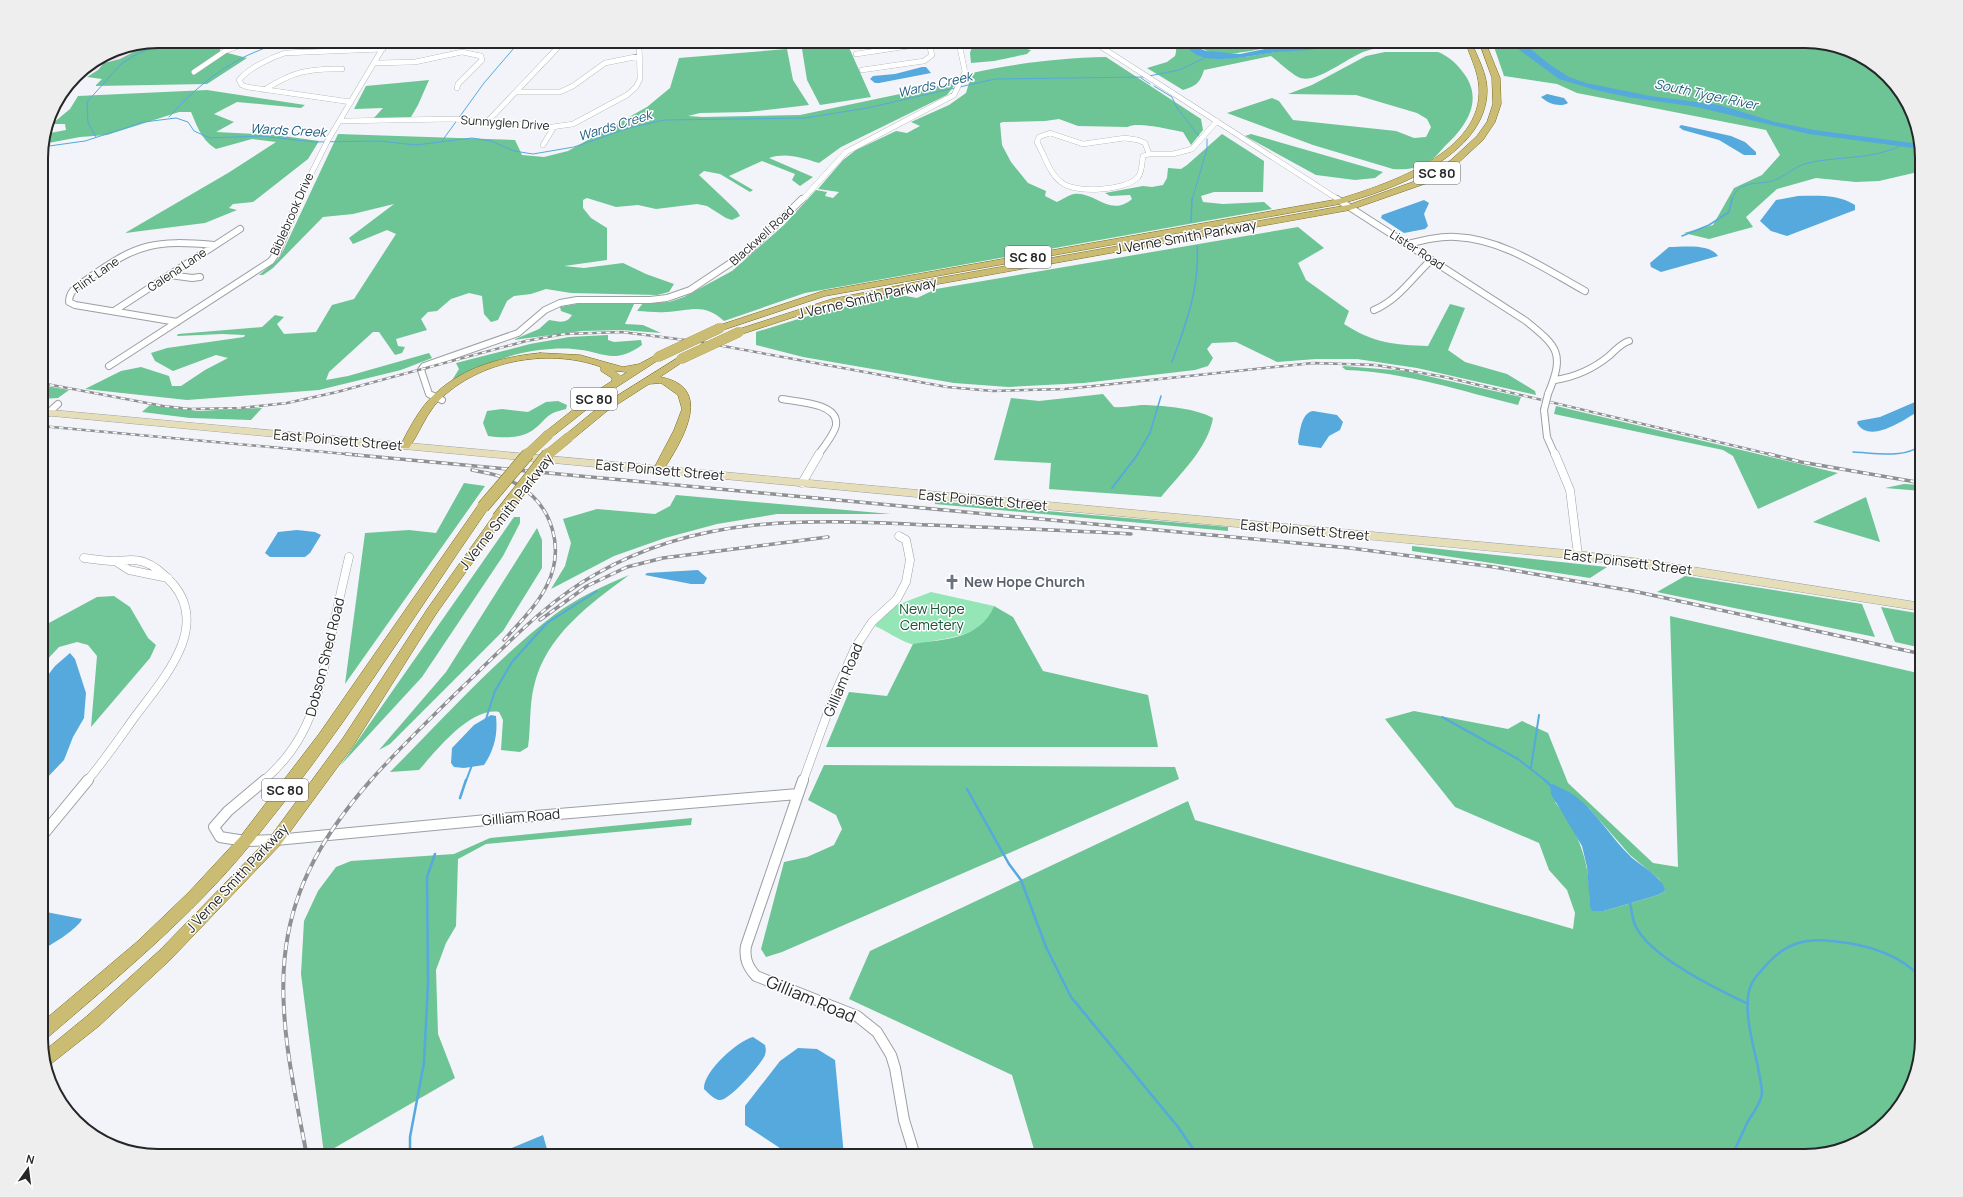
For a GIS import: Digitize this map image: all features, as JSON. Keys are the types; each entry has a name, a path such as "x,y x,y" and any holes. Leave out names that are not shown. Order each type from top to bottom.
{"main road":[{"name":"J Verne Smith Parkway","path":"48,1027 143,946 194,896 245,841 324,738 483,508 528,454 549,434 616,383 658,357 720,328 823,294 1340,201 1364,194 1413,174 1439,159 1467,135 1476,120 1484,93 1483,83 1471,48"},
{"name":"J Verne Smith Parkway","path":"50,1056 93,1021 165,954 276,840 348,742 432,611 498,518 546,456 603,409 641,383 681,359 739,332 832,302 1350,207 1427,180 1454,162 1480,138 1490,122 1497,104 1496,78 1485,48"},
{"path":"440,399 456,382 478,370 525,358 553,356 579,358 622,371 641,367"},
{"path":"409,446 431,405 459,385 478,374 504,365 535,359 572,359 593,364 614,374 617,377 616,383"},
{"path":"662,470 689,423 692,408 691,400 684,389 666,375 670,365"},
{"path":"641,383 652,380 662,380 677,388 685,399 686,415 662,470"},
{"name":"East Poinsett Street","path":"48,413 1578,555 1648,564 1915,606"}],"street":[{"path":"194,72 225,51 233,48"},
{"path":"488,121 557,48"},
{"name":"Sunnyglen Drive","path":"340,121 446,119 554,127 578,122 632,91 640,79 640,48"},
{"path":"856,54 892,48"},
{"path":"862,70 882,70 924,61 932,55 930,48"},
{"name":"Blackwell Road","path":"440,399 428,394 426,390 421,370 424,366 518,333 545,310 555,305 576,300 659,300 683,293 707,280 737,260 770,233 846,152 947,100 959,87 965,69 960,48"},
{"name":"Lister Road","path":"1103,48 1515,313 1550,342 1559,359 1555,380 1548,394 1544,410 1547,437 1562,468 1571,495 1578,555"},
{"path":"351,102 264,90 242,85 240,78 279,54 383,49"},
{"name":"Biblebrook Drive","path":"109,366 258,271 275,256 305,184 328,141 383,49"},
{"path":"376,63 415,62 462,52 481,56 482,60 458,84 457,88"},
{"path":"516,92 545,94 560,92 573,86 605,63 640,56"},
{"path":"264,90 295,72 311,69 342,69"},
{"path":"1149,154 1145,143 1130,138 1081,143 1074,142 1060,134 1050,133 1041,135 1037,140 1060,182 1082,189 1103,188 1135,180 1139,176 1142,157 1149,154 1173,154 1192,149 1217,121"},
{"path":"543,145 554,127"},
{"name":"Galena Lane","path":"114,311 240,229"},
{"path":"1408,244 1426,238 1450,236 1492,242 1511,250 1585,291"},
{"name":"Flint Lane","path":"177,322 74,305 69,302 69,295 78,285 131,251 144,246 187,242 214,245"},
{"path":"1374,310 1393,302 1423,266 1431,260"},
{"path":"170,275 192,278 200,277"},
{"path":"1555,380 1570,378 1587,372 1611,354 1618,345 1629,341"},
{"path":"782,399 826,407 835,416 836,426 802,483"},
{"path":"48,411 58,404"},
{"name":"Gilliam Road","path":"898,536 906,540 909,551 909,569 906,582 897,599 872,622 855,648 833,698 798,794 746,946 746,960 751,971 764,980 857,1016 877,1032 891,1055 895,1068 904,1120 913,1149"},
{"name":"Dobson Shed Road","path":"245,841 220,837 214,827 222,816 282,763 309,722 315,706 349,557"},
{"path":"48,828 89,779 171,668 185,637 188,619 185,603 178,589 158,568 133,559 115,561 84,558"},
{"path":"115,561 129,570 168,578"},
{"name":"Gilliam Road","path":"245,841 276,840 487,820 798,794"}],"shaded area":[{"path":"137,50 120,59 104,63 96,71 92,71 109,59"}],"green space":[{"path":"151,48 220,48 220,51 247,58 207,84 95,86 102,79 87,77 98,70 104,63 120,59 137,50"},
{"path":"849,48 871,97 820,105 807,80 802,49"},
{"path":"972,48 1022,48 1031,50 1027,54 994,61 971,63 970,53"},
{"path":"1176,48 1189,48 1200,55 1212,58 1226,58 1315,48 1385,48 1366,51 1323,74 1305,79 1295,75 1271,56 1204,70 1197,83 1183,90 1147,68 1167,62 1175,56"},
{"path":"1202,48 1269,48 1222,54 1211,52"},
{"path":"1494,48 1805,48 1833,52 1847,56 1860,63 1883,80 1892,91 1904,109 1913,137 1915,151 1915,173 1879,181 1856,182 1816,178 1777,189 1746,217 1753,227 1709,239 1684,233 1713,225 1734,188 1762,175 1780,155 1766,130 1577,93 1557,84 1504,76"},
{"path":"787,49 793,80 809,105 748,112 700,113 688,116 800,115 957,82 947,95 841,147 819,163 788,156 776,156 769,158 813,177 800,186 792,180 795,174 762,161 729,176 753,190 750,192 720,174 704,171 699,175 737,211 740,216 732,220 707,206 697,204 656,209 638,205 616,207 587,198 583,200 583,208 591,218 607,228 607,260 564,266 584,268 623,263 646,274 674,284 669,292 657,295 571,293 546,289 531,294 514,296 507,301 498,320 491,322 484,314 482,296 469,293 451,299 437,311 428,312 421,319 427,330 396,339 398,346 405,347 402,353 395,355 379,332 373,332 329,372 326,380 348,376 429,353 432,358 401,370 319,390 187,400 85,389 121,371 141,367 169,376 172,386 181,386 205,370 228,358 216,355 173,371 155,361 151,353 167,348 244,337 245,335 222,334 177,336 178,334 262,327 275,315 284,317 277,324 284,334 316,332 332,305 354,299 396,234 387,230 353,244 349,238 394,204 353,214 323,217 273,268 263,275 259,275 278,259 283,251 338,134 515,140 522,155 544,157 568,151 647,107 670,88 679,58"},
{"path":"1385,52 1438,52 1457,65 1469,81 1472,92 1472,102 1466,121 1452,139 1429,162 1418,167 1393,169 1313,145 1227,113 1272,98 1279,101 1293,120 1396,131 1414,138 1426,137 1431,127 1427,119 1417,113 1356,95 1288,94 1312,85 1366,56"},
{"path":"1106,57 1201,119 1203,130 1191,145 1183,132 1146,125 1132,125 1128,127 1078,126 1059,119 1000,123 1002,145 1011,162 1028,183 1046,191 1045,196 1057,202 1067,196 1082,194 1110,205 1117,206 1132,199 1130,195 1110,196 1105,193 1143,186 1152,187 1163,185 1167,178 1168,168 1181,169 1222,134 1264,161 1263,192 1214,192 1201,196 1203,202 1223,204 1264,202 1272,209 805,293 724,321 710,311 696,309 662,312 637,311 643,303 669,302 684,297 732,271 784,225 816,190 827,192 825,196 833,198 839,192 818,189 843,160 856,150 896,131 907,133 920,126 911,122 949,105 966,93 972,73 1006,66 1039,62"},
{"path":"429,80 411,117 373,119 383,108 354,109 366,86"},
{"path":"207,90 305,105 301,108 237,102 214,114 234,122 216,132 276,135 319,141 308,159 253,202 233,204 229,208 237,210 205,223 125,233 228,173 276,142 252,139 216,149 203,137 191,112 179,112 107,135 80,137 49,143 51,133 66,130 65,124 54,124 54,122 70,109 78,96"},
{"path":"1251,134 1383,172 1375,178 1355,180 1316,175 1245,136"},
{"path":"1298,227 1324,248 1298,263 1306,280 1349,311 1344,324 1365,335 1384,342 1428,346 1450,304 1465,308 1448,350 1465,362 1507,374 1535,391 1536,395 1417,368 1357,359 1316,359 1277,362 1236,342 1212,343 1207,349 1213,358 1208,366 1195,370 1084,383 1008,387 954,383 803,357 756,345 756,332 808,316 894,294 917,298 936,289"},
{"path":"582,303 634,304 625,324 643,325 661,333 622,330 582,331 513,340 539,329 549,320 562,322 567,320 572,315 561,311 560,307"},
{"path":"608,335 608,340 614,342 641,340 642,345 623,355 615,356 608,356 584,350 569,349 547,349 527,352 504,358 472,371 451,382 459,369 456,363 530,344 569,337"},
{"path":"1342,367 1405,371 1521,397 1518,405 1411,378 1390,374 1346,370"},
{"path":"48,386 69,390 58,398 48,399"},
{"path":"1103,394 1114,407 1146,405 1171,407 1198,412 1213,418 1210,429 1199,450 1161,497 1049,489 1051,463 994,460 1011,398 1039,401"},
{"path":"558,401 567,405 566,409 550,415 528,433 511,437 488,436 483,423 487,411 502,409 528,412 546,402"},
{"path":"150,405 197,411 262,408 251,420 190,418 142,412"},
{"path":"1556,406 1838,473 1758,509 1733,456 1723,450 1554,414"},
{"path":"464,483 485,486 345,684 365,533 409,530 436,533"},
{"path":"1904,484 1915,485 1915,490 1885,488"},
{"path":"676,495 891,514 777,514 717,524 665,538 614,556 551,589 565,566 571,543 563,519 597,509 655,514 670,506"},
{"path":"1866,497 1880,542 1813,522"},
{"path":"935,501 1228,527 1228,531 935,504"},
{"path":"514,517 520,517 520,523 503,556 422,677 340,766"},
{"path":"537,528 542,540 542,568 503,631 390,744 379,750 446,672"},
{"path":"1412,546 1607,567 1590,578 1412,551"},
{"path":"629,575 599,598 571,623 548,651 534,686 531,701 528,747 520,752 501,750 503,720 499,712 488,712 465,723 454,732 419,770 390,772 449,711 511,651 532,633 572,603"},
{"path":"1685,576 1862,604 1875,637 1657,592"},
{"name":"New Hope Cemetery","path":"931,592 994,606 984,623 970,632 919,644 911,644 906,642 875,626 889,608"},
{"path":"114,596 130,607 148,638 156,645 150,658 91,727 97,656 88,645 77,642 59,647 48,659 48,623 97,597"},
{"path":"994,606 1013,617 1043,671 1148,695 1158,747 826,747 849,692 887,696 913,644 949,639 970,632 980,626 988,617"},
{"path":"1881,607 1915,613 1915,646 1895,642"},
{"path":"1670,616 1915,672 1914,1053 1907,1081 1892,1106 1883,1117 1860,1134 1847,1141 1819,1148 1805,1149 1034,1149 1012,1075 849,999 870,951 1188,801 1195,820 1573,929 1575,913 1567,890 1549,870 1539,843 1455,807 1385,719 1414,711 1508,729 1522,721 1548,733 1568,783 1653,863 1678,867","holes":["1555,802 1589,808 1630,855 1659,879 1665,891 1658,895 1604,911 1590,906 1590,891 1586,863 1578,838"]},
{"path":"824,765 1175,767 1179,779 782,952 766,957 761,949 784,862 807,857 834,845 842,829 836,815 808,800"},
{"path":"692,818 691,825 486,844 458,859 456,926 446,943 436,970 438,1034 455,1078 333,1149 323,1149 301,974 304,921 318,891 336,867 351,861 454,854 490,838"}],"water":[{"path":"1189,48 1199,48 1206,51 1240,54 1269,48 1320,48 1226,59 1212,59 1200,56"},
{"path":"1517,48 1529,48 1549,64 1569,77 1586,83 1650,96 1719,105 1775,122 1814,130 1914,143 1915,148 1809,134 1697,107 1628,97 1596,90 1559,79"},
{"path":"926,67 931,73 879,83 875,83 870,79 873,76 895,74"},
{"path":"1547,94 1564,98 1568,103 1558,105 1550,103 1541,97"},
{"path":"1681,125 1731,136 1745,142 1756,152 1756,155 1744,155 1719,140 1683,130 1679,127"},
{"path":"1798,196 1834,197 1848,201 1855,205 1855,210 1787,236 1771,231 1760,221 1776,200"},
{"path":"1424,200 1429,203 1424,214 1428,226 1425,229 1404,233 1381,218 1382,215"},
{"path":"1669,247 1702,247 1709,249 1718,256 1661,272 1651,267 1650,263"},
{"path":"1915,402 1915,413 1889,428 1871,432 1863,429 1857,423 1858,421 1880,417"},
{"path":"1313,411 1337,415 1343,422 1340,430 1329,436 1321,448 1299,445 1298,442 1300,428 1304,419 1309,412"},
{"path":"297,530 315,532 321,535 310,553 305,557 270,557 265,553 278,532"},
{"path":"698,570 707,578 704,584 691,584 645,575 647,573"},
{"path":"70,653 75,659 86,693 84,718 73,737 64,760 48,777 48,675 55,666"},
{"path":"491,715 496,716 496,736 493,748 484,765 464,768 454,767 451,763 452,748 474,725"},
{"path":"1553,784 1572,794 1583,802 1624,850 1661,881 1665,891 1658,895 1604,911 1592,911 1590,906 1587,867 1582,846 1551,794 1550,785"},
{"path":"48,912 82,919 76,927 48,946"},
{"path":"753,1037 765,1045 766,1052 763,1059 745,1081 730,1095 719,1100 711,1096 704,1089 705,1082 709,1074 722,1058 738,1044"},
{"path":"798,1048 817,1049 835,1060 843,1149 781,1149 745,1125 745,1106 780,1061"},
{"path":"543,1135 547,1149 509,1149"}],"waterway":[{"path":"96,137 88,123 87,102 121,64 137,54 152,48"},
{"path":"169,117 186,99 223,69 244,57 265,48"},
{"path":"442,141 484,83 514,48"},
{"name":"Wards Creek","path":"1149,76 1179,70 1207,57"},
{"name":"Wards Creek","path":"49,146 85,141 144,122 176,118 188,122 194,131 210,138 260,136 314,142 380,141 416,145 472,138 491,141 514,151 533,154 574,147 629,128 664,120 805,118 867,108 995,79 1145,77"},
{"name":"Wards Creek","path":"1141,78 1150,84"},
{"path":"1154,86 1172,97 1177,108 1199,136"},
{"path":"1192,200 1207,149 1207,139"},
{"path":"1732,200 1738,189 1743,186 1772,181 1803,164 1877,154 1900,146"},
{"path":"1191,222 1192,199"},
{"path":"1682,236 1709,225 1729,212 1732,199"},
{"path":"1172,362 1191,305 1196,276 1197,246"},
{"path":"1137,455 1150,433 1161,396"},
{"path":"1853,452 1898,454 1915,449"},
{"path":"1112,488 1138,454"},
{"path":"486,719 495,691 512,662 547,623 597,591"},
{"path":"1531,768 1539,715"},
{"path":"1442,717 1518,759 1546,781"},
{"path":"466,781 472,765"},
{"path":"460,798 466,780"},
{"path":"1546,781 1550,785"},
{"path":"967,789 1009,864 1021,880 1046,947 1071,997 1178,1127 1193,1149"},
{"path":"410,1149 410,1137 424,1063 428,983 427,877 435,854"},
{"path":"1630,903 1636,927 1644,939 1656,950 1686,972 1748,1004"},
{"path":"1748,1004 1749,992 1752,983 1769,962 1783,950 1805,941 1823,940 1845,942 1869,947 1892,956 1915,971"},
{"path":"1735,1149 1747,1123 1758,1105 1762,1093 1749,1024 1748,1004"}],"railway":[{"path":"48,384 163,406 190,409 241,408 287,403 337,392 526,341 564,334 622,332 701,342 947,387 993,391 1065,389 1313,363 1376,365 1445,377 1773,455"},
{"path":"48,427 357,455"},
{"path":"346,454 1350,548 1494,567 1633,591 1915,652"},
{"path":"1769,454 1773,455"},
{"path":"1773,455 1801,462 1915,482"},
{"path":"472,470 508,479 530,494 540,504 547,516 555,543 555,557 552,571 543,593 522,621 504,640"},
{"path":"370,781 437,712 520,632 564,595 596,574 636,554 677,540 718,530 801,522 886,523 1131,534"},
{"path":"540,620 587,586 627,567 663,558 828,537"},
{"path":"306,1149 288,1050 284,1003 285,958 292,915 309,871 334,827 371,780"}],"place":[{"name":"New Hope Church","path":"952,582"}],"water label":[{"name":"South Tyger River","path":"1706,94"}]}
